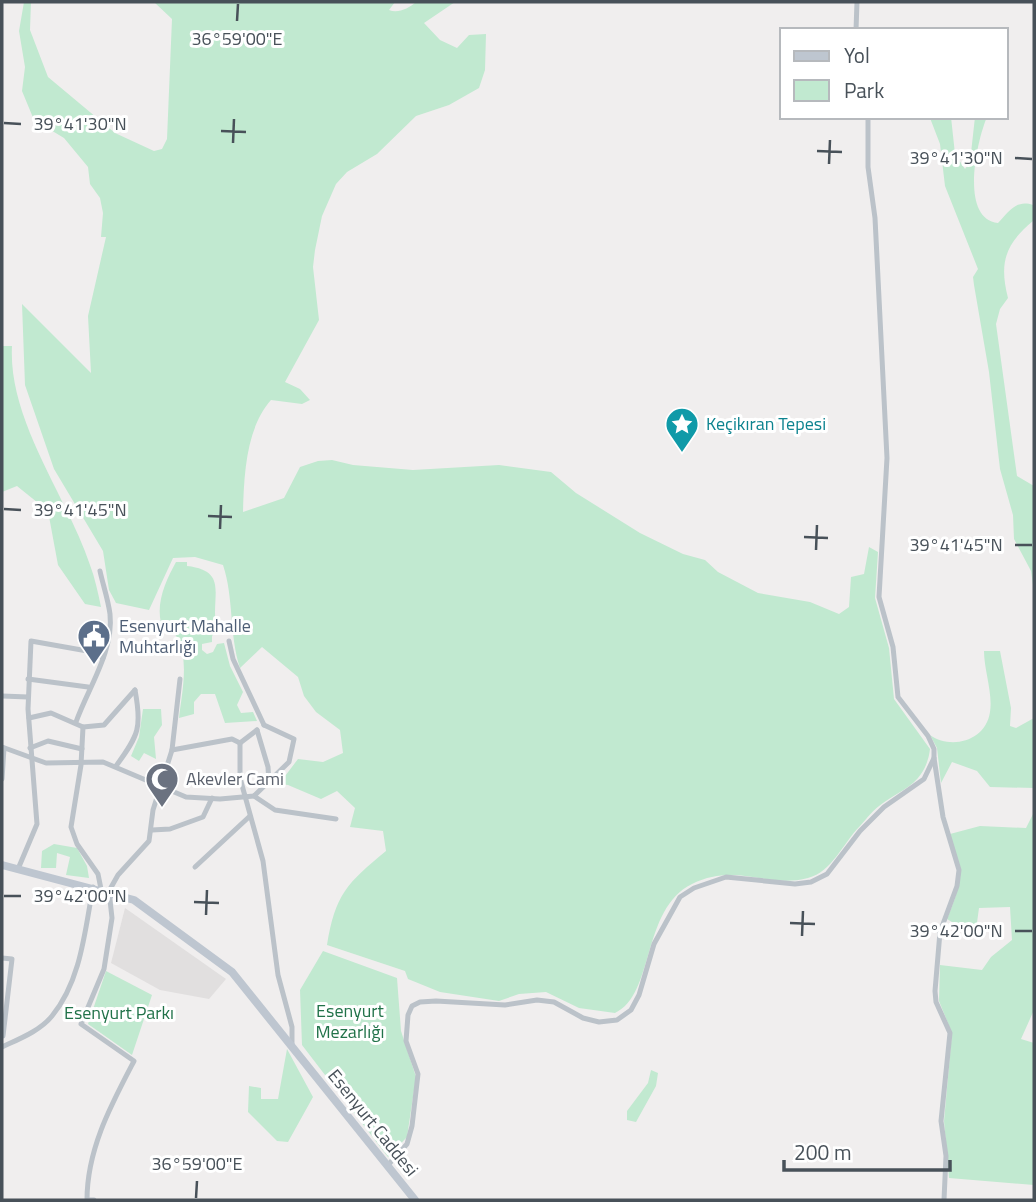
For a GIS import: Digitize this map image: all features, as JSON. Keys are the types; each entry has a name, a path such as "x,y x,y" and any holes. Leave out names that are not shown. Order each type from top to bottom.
{"street":[{"path":"856,28 857,2"},
{"path":"868,119 868,167 875,218 887,458 879,597 893,647 898,697 934,748 943,817 959,870 957,886 940,932 935,991 936,1002 950,1033 941,1110 946,1156 944,1200"},
{"path":"76,722 88,687 103,658 110,616 100,571"},
{"path":"18,869 37,824 28,697 31,641 93,652 103,658"},
{"path":"2,779 3,748 30,752 46,763 81,765 103,762 186,797 254,796 289,762 294,739 264,725 233,659 229,641"},
{"path":"28,679 88,687"},
{"path":"2,1047 52,1017 66,992 81,954 101,889 118,875 149,841 172,750 180,679"},
{"path":"29,718 51,713 83,727 104,725 135,690 141,720 138,732 116,766"},
{"path":"2,696 28,697"},
{"path":"240,743 264,725"},
{"path":"83,727 81,765 71,827 77,844 98,874 112,918 104,969 80,1024 134,1061 100,1126 87,1192 87,1200 94,1200"},
{"path":"257,730 268,767 269,783"},
{"path":"172,750 232,739 240,743"},
{"path":"30,752 48,741 82,749"},
{"path":"240,743 240,778 263,861 278,975 292,1027 292,1045"},
{"path":"388,1165 407,1144 412,1126 418,1073 406,1041 408,1015 412,1006 419,1002 436,1001 505,1005 537,1000 554,1002 591,1020 617,1020 631,1010 639,995 654,944 680,897 694,888 726,877 795,884 827,874 860,831 884,807 924,779 934,758"},
{"path":"254,796 275,810 336,819"},
{"path":"152,830 170,829 203,817 212,798"},
{"path":"195,867 250,816"},
{"name":"Esenyurt Caddesi","path":"2,865 101,889 134,900 233,972 415,1200"},
{"path":"2,958 12,959 2,1036 22,1037"}],"shaded area":[{"path":"125,908 226,979 209,999 160,990 111,963"}],"green space":[{"path":"24,2 31,2 30,30 48,77 115,133 154,151 162,149 167,139 172,19 154,2 395,2 389,10 400,11 416,2 455,2 424,23 440,40 457,48 469,35 486,34 485,70 479,88 449,105 416,116 377,154 347,172 336,184 322,216 315,250 313,267 319,320 285,382 300,389 310,400 302,404 271,400 263,411 251,438 248,453 243,512 284,498 300,467 318,461 332,460 353,465 413,470 499,465 551,472 576,493 640,533 683,554 705,560 718,572 758,593 810,602 839,614 849,607 851,577 864,574 869,547 878,552 875,598 889,648 894,699 930,749 926,765 918,779 874,811 831,863 816,875 793,881 723,875 692,884 676,896 664,912 656,931 637,989 628,1003 615,1013 579,1008 546,992 519,994 499,1001 440,992 408,979 405,971 327,945 334,914 345,891 361,872 386,851 383,831 350,827 355,808 337,791 321,799 279,784 298,759 323,762 343,753 340,730 316,712 304,696 298,677 262,647 240,668 223,565 195,557 173,558 149,610 116,603 109,590 103,551 54,469 25,385 22,304 91,373 88,316 106,237 101,237 103,213 100,198 90,184 88,167 64,138 34,120 22,91 25,67 19,31"},
{"path":"930,119 951,119 955,154 965,169 970,162 975,119 986,119 979,143 974,177 978,208 986,218 998,223 1017,205 1033,205 1033,221 1016,238 1007,255 1004,274 1008,298 1000,309 996,324 1017,476 1034,486 1034,592 1031,571 1014,539 1013,515 1000,469 989,372 973,277 978,269 945,186 940,144"},
{"path":"2,346 12,346 13,374 19,402 41,458 80,539 101,607 85,604 58,565 48,511 17,486 2,492"},
{"path":"176,562 187,562 187,566 201,569 214,580 217,630 212,636 212,642 202,644 202,650 207,654 213,652 217,644 224,643 230,666 243,692 237,705 241,713 253,712 257,721 225,723 215,694 201,694 194,702 194,714 179,718 184,680 182,652 179,640 172,630 161,623 160,615 163,591"},
{"path":"984,651 1000,651 1011,708 1010,726 1016,728 1034,718 1034,788 990,787 977,771 952,762 941,783 937,748 930,735 938,740 957,742 975,736 982,730 990,712"},
{"path":"143,709 161,709 162,725 154,737 156,759 144,753 139,761 131,756 139,737"},
{"path":"1034,812 1034,1010 1021,1039 1034,1043 1034,1185 949,1178 944,1121 952,1033 939,1001 940,965 982,970 991,957 1012,940 1010,907 979,908 976,930 970,933 947,919 959,885 959,868 950,834 980,826 1026,828"},
{"path":"54,844 77,848 87,866 89,878 66,875 70,857 57,853 56,868 41,868 42,851"},
{"name":"Esenyurt Mezarlığı","path":"323,951 397,978 401,1031 416,1077 407,1137 388,1157 302,1045 300,990"},
{"name":"Esenyurt Parkı","path":"106,971 152,995 132,1055 88,1024"},
{"path":"287,1049 313,1097 288,1142 277,1141 248,1112 249,1086 261,1088 261,1099 278,1099"},
{"path":"651,1070 658,1073 656,1086 636,1122 627,1120 627,1111 648,1083"}],"place":[{"name":"Keçikıran Tepesi","path":"682,454"},
{"name":"Esenyurt Mahalle Muhtarlığı","path":"94,666"},
{"name":"Akevler Cami","path":"162,809"}]}
